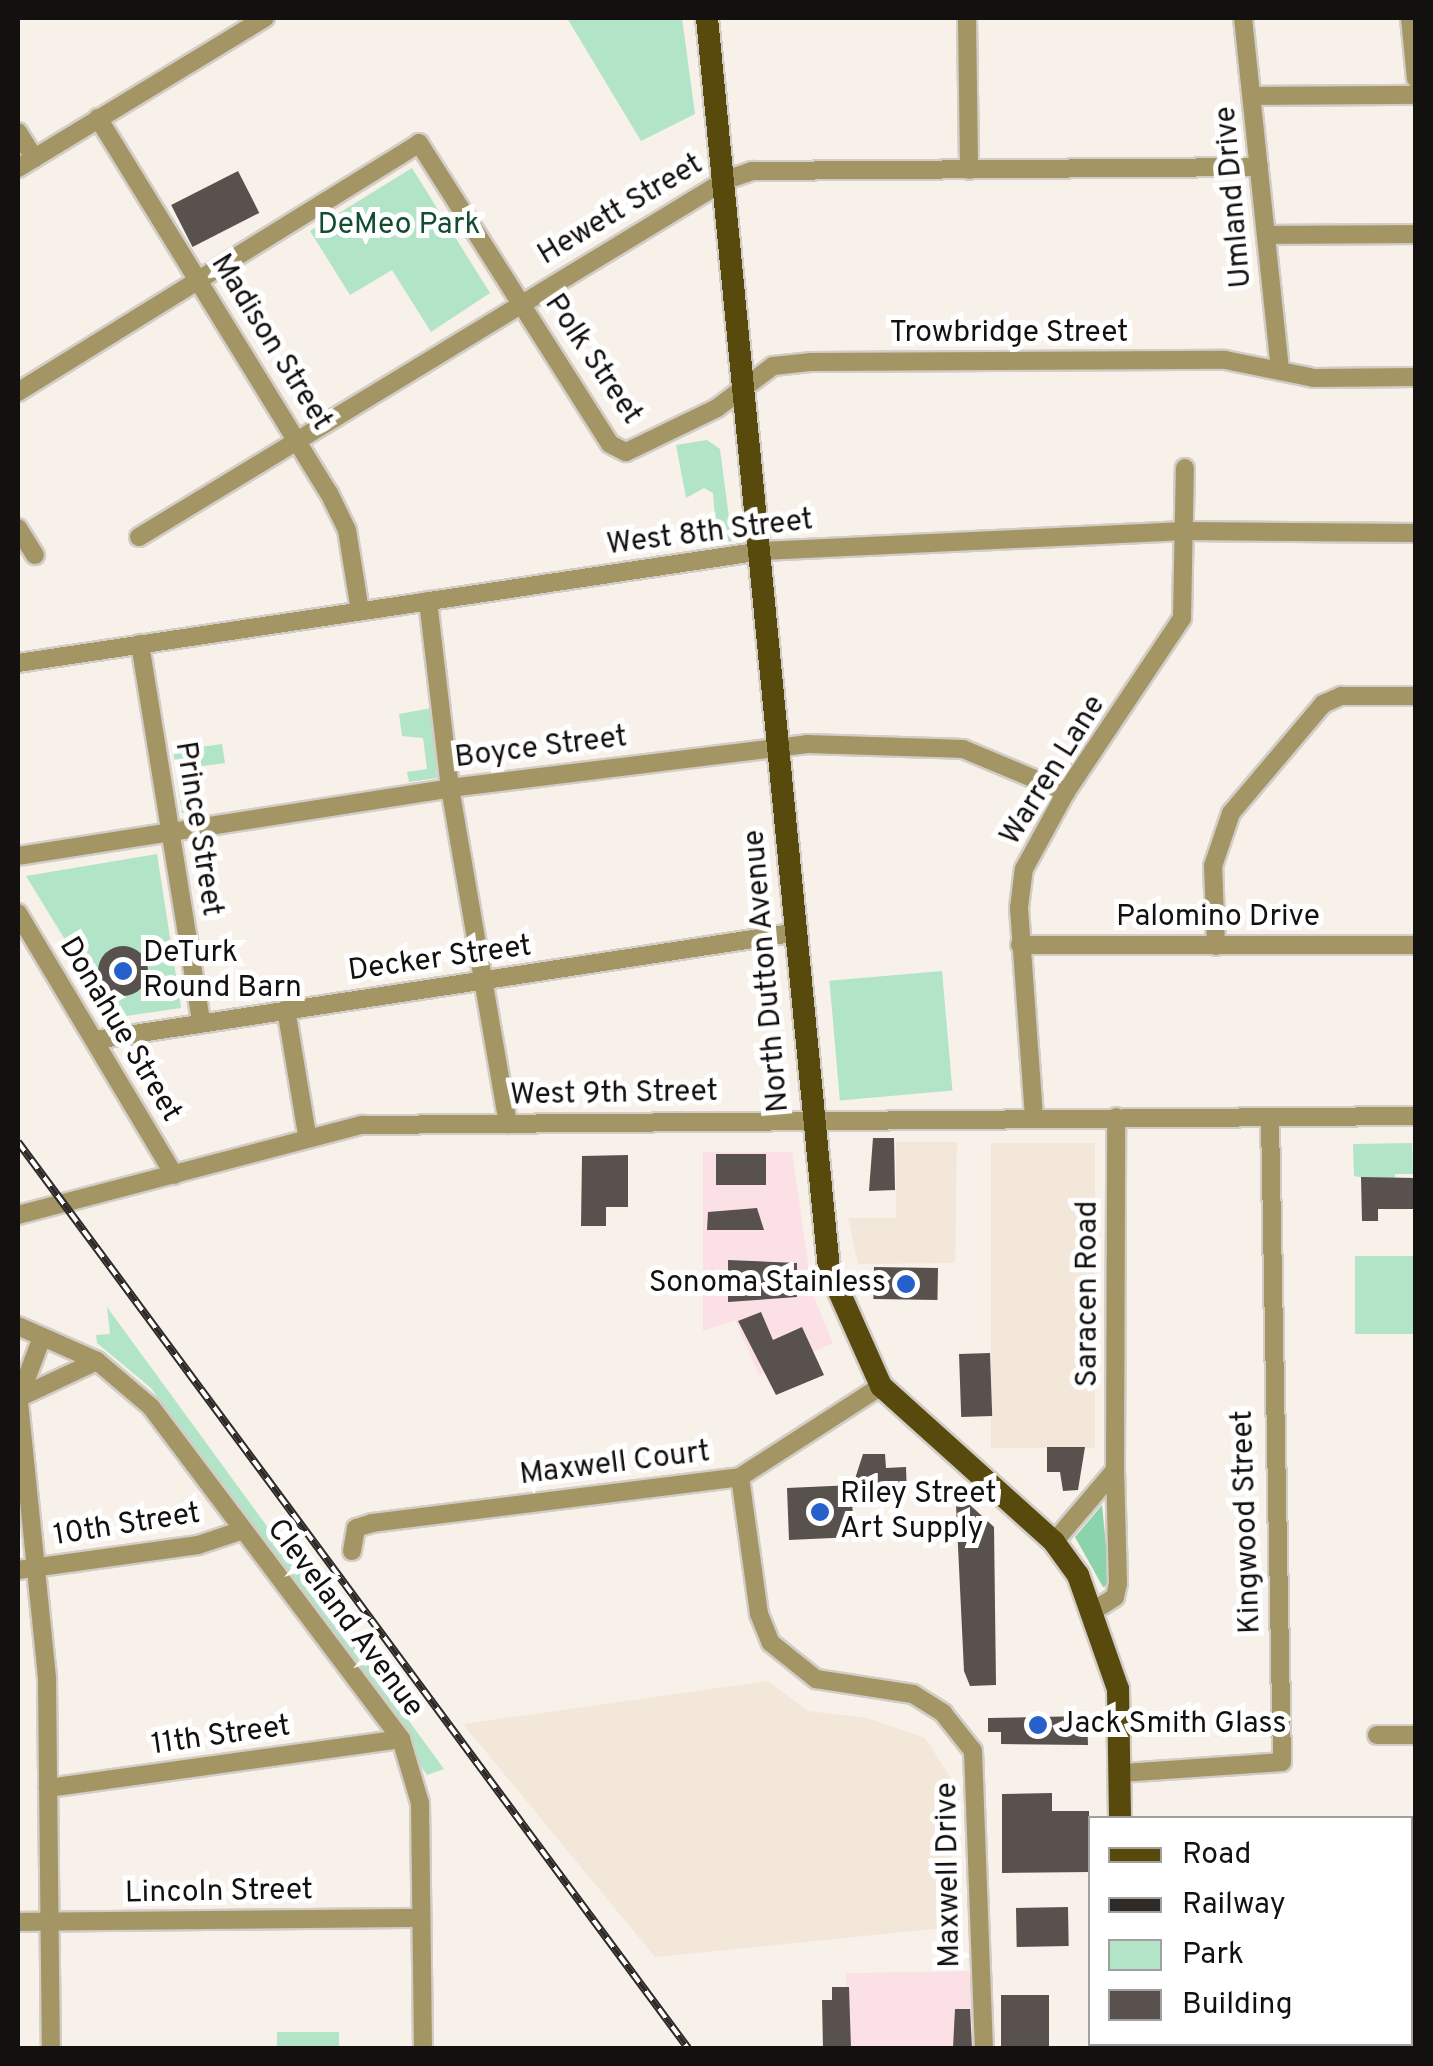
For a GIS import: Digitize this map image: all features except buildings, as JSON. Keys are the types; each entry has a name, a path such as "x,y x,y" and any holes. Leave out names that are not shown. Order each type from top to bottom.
{"main road":[{"name":"North Dutton Avenue","path":"707,18 762,551 792,934 829,1269 880,1386 1054,1542 1093,1611 1118,1689 1120,1816"}],"street":[{"path":"18,132 26,163 265,18"},
{"path":"967,18 968,170"},
{"name":"Umland Drive","path":"1243,18 1280,371"},
{"path":"1410,18 1416,79"},
{"path":"1254,96 1416,95"},
{"name":"Madison Street","path":"98,118 298,441 347,530 360,611"},
{"name":"Polk Street","path":"199,279 419,143 610,444 626,452"},
{"name":"Hewett Street","path":"140,537 726,180 752,171 1259,166"},
{"path":"1266,235 1416,234"},
{"path":"18,392 199,279"},
{"name":"Trowbridge Street","path":"626,452 717,408 772,366 810,362 1225,360 1280,371 1416,378"},
{"name":"Warren Lane","path":"1034,1117 1020,945 1024,870 1066,792 1182,618 1185,468"},
{"path":"18,528 35,556"},
{"name":"West 8th Street","path":"18,663 762,551 1185,531 1416,533"},
{"path":"428,601 450,788 490,982 508,1124"},
{"name":"Prince Street","path":"140,644 201,1022"},
{"path":"1216,946 1212,866 1231,814 1323,704 1341,696 1416,696"},
{"name":"Boyce Street","path":"18,856 450,788 778,746 888,741 963,749 1066,792"},
{"name":"Donahue Street","path":"18,913 174,1175"},
{"name":"Decker Street","path":"95,1040 792,934"},
{"name":"Palomino Drive","path":"1020,945 1416,945"},
{"path":"286,1009 308,1134"},
{"name":"West 9th Street","path":"18,1216 308,1134 362,1124 811,1117 1270,1120 1416,1116"},
{"name":"Saracen Road","path":"1093,1611 1114,1597 1118,1583 1114,1470 1116,1117"},
{"name":"Kingwood Street","path":"1122,1774 1282,1762 1270,1120"},
{"name":"Cleveland Avenue","path":"18,1326 97,1361 151,1407 401,1739 418,1781 423,2048"},
{"path":"42,1337 18,1396 39,1568 48,1788 51,2048"},
{"path":"18,1396 97,1361"},
{"name":"Maxwell Court","path":"352,1551 356,1528 372,1523 740,1478 880,1386"},
{"path":"1054,1542 1114,1470"},
{"name":"Maxwell Drive","path":"740,1478 759,1614 771,1643 816,1678 913,1694 944,1712 973,1752 984,2048"},
{"name":"10th Street","path":"18,1570 198,1545 244,1530"},
{"path":"1378,1735 1416,1734"},
{"name":"11th Street","path":"48,1788 401,1739"},
{"name":"Lincoln Street","path":"18,1922 422,1918"}],"shaded area":[{"path":"896,1142 957,1142 955,1263 858,1264 848,1218 896,1218"},
{"path":"991,1143 1095,1143 1095,1448 991,1448"},
{"path":"703,1152 792,1152 812,1292 833,1343 759,1375 735,1320 703,1331"},
{"path":"768,1681 808,1711 868,1718 925,1738 952,1780 953,1927 655,1957 463,1724"},
{"path":"1413,1842 1416,1842 1413,1955"},
{"path":"972,1971 973,2048 847,2048 846,1973"}],"green space":[{"path":"567,18 682,18 695,114 641,141"},
{"name":"DeMeo Park","path":"412,168 490,293 431,332 392,270 350,295 310,231"},
{"path":"707,440 720,449 732,541 700,546 698,533 716,530 713,493 704,488 686,498 676,445"},
{"path":"432,708 437,778 409,782 407,772 427,769 423,738 402,736 399,714"},
{"path":"222,744 225,763 195,767 201,810 182,813 173,751"},
{"path":"157,854 181,1008 113,1018 26,876"},
{"path":"942,971 952,1091 840,1100 829,981"},
{"path":"1412,1143 1413,1174 1395,1174 1395,1183 1354,1176 1353,1144"},
{"path":"1355,1256 1415,1256 1415,1334 1355,1334"},
{"path":"107,1307 444,1769 427,1775 151,1388 97,1343 96,1335 110,1334"},
{"path":"1102,1505 1110,1585 1103,1587 1075,1537"},
{"path":"277,2032 339,2032 339,2048 277,2048"}],"railway":[{"path":"18,1142 688,2048"}],"place":[{"name":"DeTurk Round Barn","path":"123,971"},
{"name":"Sonoma Stainless","path":"906,1284"},
{"name":"Riley Street Art Supply","path":"820,1512"},
{"name":"Jack Smith Glass","path":"1038,1725"}]}
